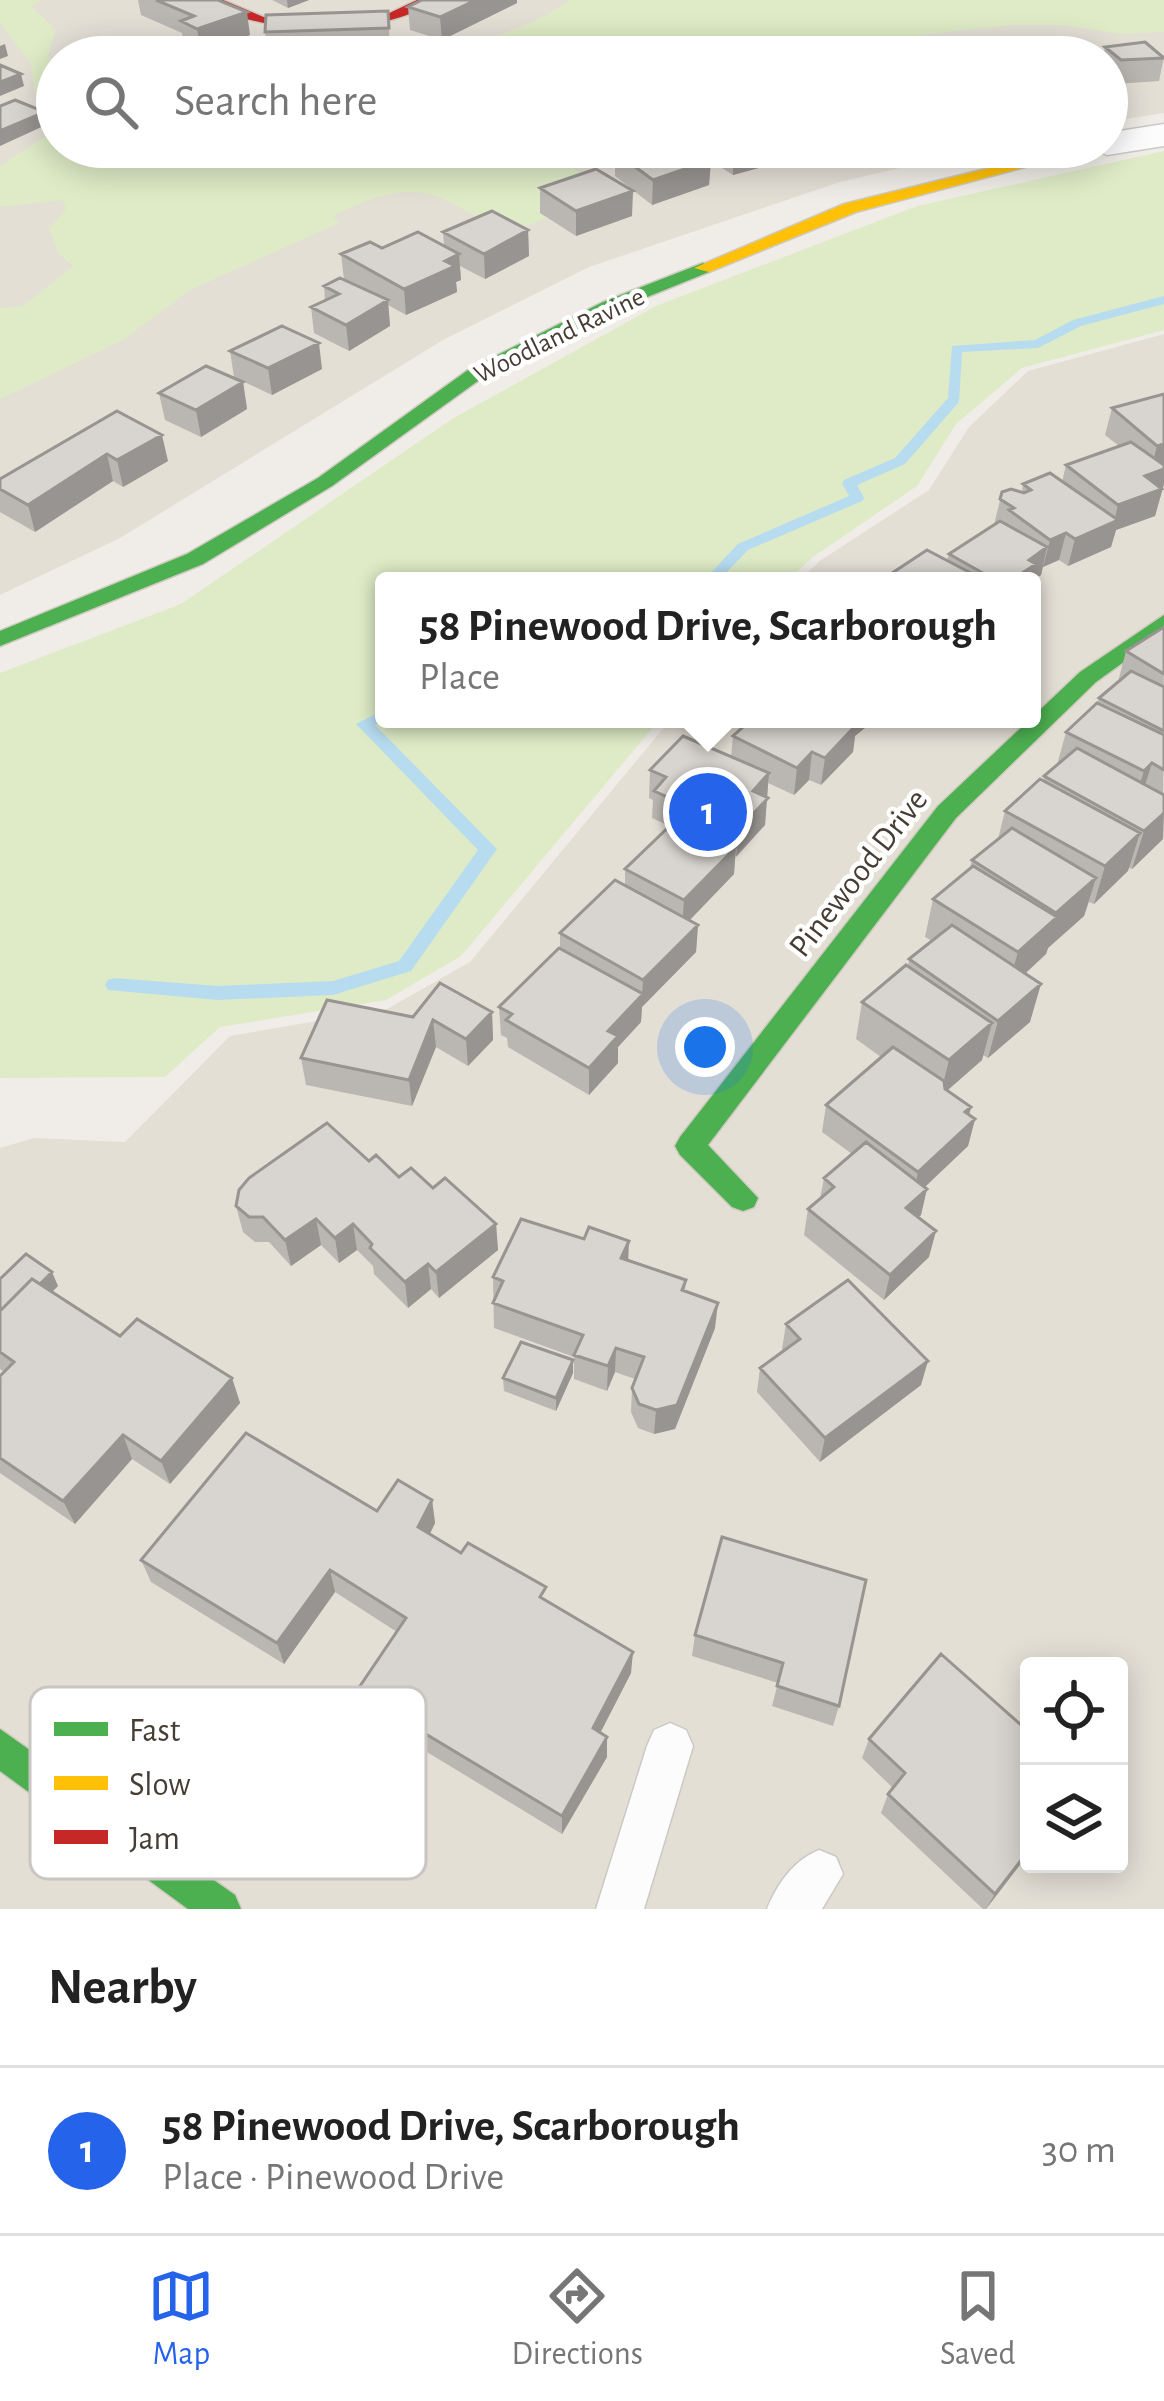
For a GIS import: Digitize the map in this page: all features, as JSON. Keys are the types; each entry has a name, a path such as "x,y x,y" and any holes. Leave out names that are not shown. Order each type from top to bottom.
{"main road":[{"path":"211,0 264,22 385,20 428,0"},
{"name":"Woodland Ravine","path":"0,639 196,559 325,482 475,374 609,306 850,208 1009,168"},
{"name":"Pinewood Drive","path":"1041,722 1088,677 1164,622"},
{"name":"Pinewood Drive","path":"743,1198 690,1146 947,812 1035,728"},
{"path":"0,1748 30,1770"},
{"path":"180,1879 221,1909"}],"street":[{"path":"1128,141 1164,135"}],"lane":[{"path":"620,1909 670,1746"}],"shaded area":[{"path":"0,0 1164,0 1164,113 1128,119 1128,36 36,36 36,168 900,168 840,182 589,267 443,340 120,538 0,595"},
{"path":"1164,334 1164,1909 0,1909 0,1148 34,1138 125,1142 230,1036 387,1009 470,962 664,728 1041,728 1041,572 808,572 929,490 969,427 1028,371"}],"green space":[{"path":"0,0 42,0 31,6 56,30 54,36 36,36 36,96 30,62 0,23"},
{"path":"570,0 1164,0 1164,32 1121,34 1061,25 1013,25 920,36 495,36"},
{"path":"36,143 36,168 573,168 606,193 508,234 441,198 406,192 386,195 333,216 339,223 190,290 123,340 0,399 0,308 23,306 73,266 58,253 49,229 66,209 63,200 0,207 0,166"},
{"path":"1164,151 1164,330 1022,368 956,424 917,486 797,572 375,572 375,728 652,728 461,956 386,1000 220,1027 165,1077 0,1078 0,673 181,604 452,419 656,306 917,206 1088,168 1128,168 1128,159"}],"building":[{"path":"156,0 218,0 247,12 197,29 181,21 194,16"},
{"path":"422,0 476,0 440,17 408,7"},
{"path":"388,11 389,28 265,32 266,15"},
{"path":"1145,42 1164,58 1128,60 1128,44"},
{"path":"0,65 21,74 0,82"},
{"path":"15,100 36,108 36,116 0,131 0,106"},
{"path":"637,168 688,168 653,180"},
{"path":"596,169 633,191 576,211 540,188"},
{"path":"492,211 528,230 484,254 443,232"},
{"path":"418,232 459,254 445,261 455,266 404,289 341,254 370,242 382,248"},
{"path":"340,278 388,300 346,325 311,307 339,294 324,286"},
{"path":"282,326 319,343 268,368 230,351"},
{"path":"206,366 243,382 196,410 159,393"},
{"path":"1164,394 1164,444 1157,446 1112,408"},
{"path":"117,411 162,435 117,460 107,454 28,505 0,489 0,479"},
{"path":"1131,442 1164,465 1145,476 1162,489 1118,505 1066,465"},
{"path":"1050,473 1118,520 1075,539 1066,533 1050,540 1000,499 1002,492 1011,489 1031,490 1023,484"},
{"path":"1000,521 1047,547 1029,560 1036,564 1024,572 981,572 949,554"},
{"path":"927,550 969,572 894,572"},
{"path":"1164,627 1164,674 1126,651"},
{"path":"1131,671 1164,687 1164,731 1099,698"},
{"path":"1097,703 1164,735 1164,770 1152,763 1144,771 1066,732"},
{"path":"742,728 853,728 825,758 812,752 797,768 733,736"},
{"path":"683,736 769,773 753,791 768,798 739,829 654,791 666,777 650,770"},
{"path":"1077,748 1164,795 1164,813 1144,831 1044,776"},
{"path":"1040,779 1140,833 1105,866 1005,811"},
{"path":"678,818 736,847 684,900 625,869"},
{"path":"1012,828 1096,878 1056,913 972,860"},
{"path":"973,866 1057,917 1018,952 933,899"},
{"path":"615,880 698,925 643,980 560,933"},
{"path":"952,925 1041,984 998,1021 909,959"},
{"path":"559,948 643,994 608,1031 618,1036 589,1068 506,1020 512,1014 499,1007"},
{"path":"906,965 992,1023 949,1060 862,1002"},
{"path":"440,983 492,1012 466,1039 433,1020 409,1080 301,1058 327,1000 413,1017"},
{"path":"893,1047 944,1081 945,1089 971,1107 965,1112 975,1119 918,1172 826,1105"},
{"path":"327,1123 369,1161 376,1155 399,1177 411,1168 433,1188 445,1178 496,1224 436,1272 428,1264 405,1282 353,1224 335,1238 316,1219 285,1240 263,1217 249,1217 236,1206 239,1190 249,1178"},
{"path":"866,1142 927,1189 906,1208 936,1231 890,1275 808,1209 834,1187 824,1178"},
{"path":"521,1219 584,1239 589,1227 629,1241 621,1258 686,1280 682,1290 718,1303 677,1405 656,1410 639,1404 632,1388 644,1357 616,1348 608,1366 574,1355 583,1335 493,1303 503,1281 493,1277"},
{"path":"26,1254 52,1272 40,1284 32,1279 0,1311 0,1279"},
{"path":"32,1279 120,1336 137,1319 232,1378 161,1461 123,1435 63,1501 0,1458 0,1376 14,1362 0,1352 0,1311"},
{"path":"848,1280 928,1361 825,1438 760,1368 800,1339 786,1324"},
{"path":"521,1342 573,1360 556,1398 503,1378"},
{"path":"246,1433 377,1511 398,1480 432,1500 418,1527 461,1553 468,1543 546,1587 540,1597 633,1652 593,1728 607,1737 562,1816 426,1734 426,1687 359,1687 406,1618 330,1570 277,1643 141,1560"},
{"path":"722,1537 866,1580 839,1706 777,1686 783,1663 695,1635"},
{"path":"941,1654 1020,1724 1020,1862 995,1894 888,1794 905,1773 869,1739"}],"waterway":[{"path":"719,572 743,547 857,498 849,483 900,461 954,399 956,349 1038,344 1077,323 1164,300"},
{"path":"114,985 218,993 333,988 405,966 488,849 364,724 375,719"}],"traffic: fast":[{"path":"0,639 195,559 325,482 475,374 609,306 703,268"},
{"path":"1041,722 1088,677 1164,622"},
{"path":"743,1198 690,1146 947,812 1035,728"},
{"path":"0,1748 30,1770"},
{"path":"180,1879 221,1909"}],"traffic: slow":[{"path":"703,268 850,208 1009,168"}],"traffic: jam":[{"path":"211,0 264,22 385,20 428,0"}],"place":[{"name":"58 Pinewood Drive, Scarborough","path":"708,812"}]}
